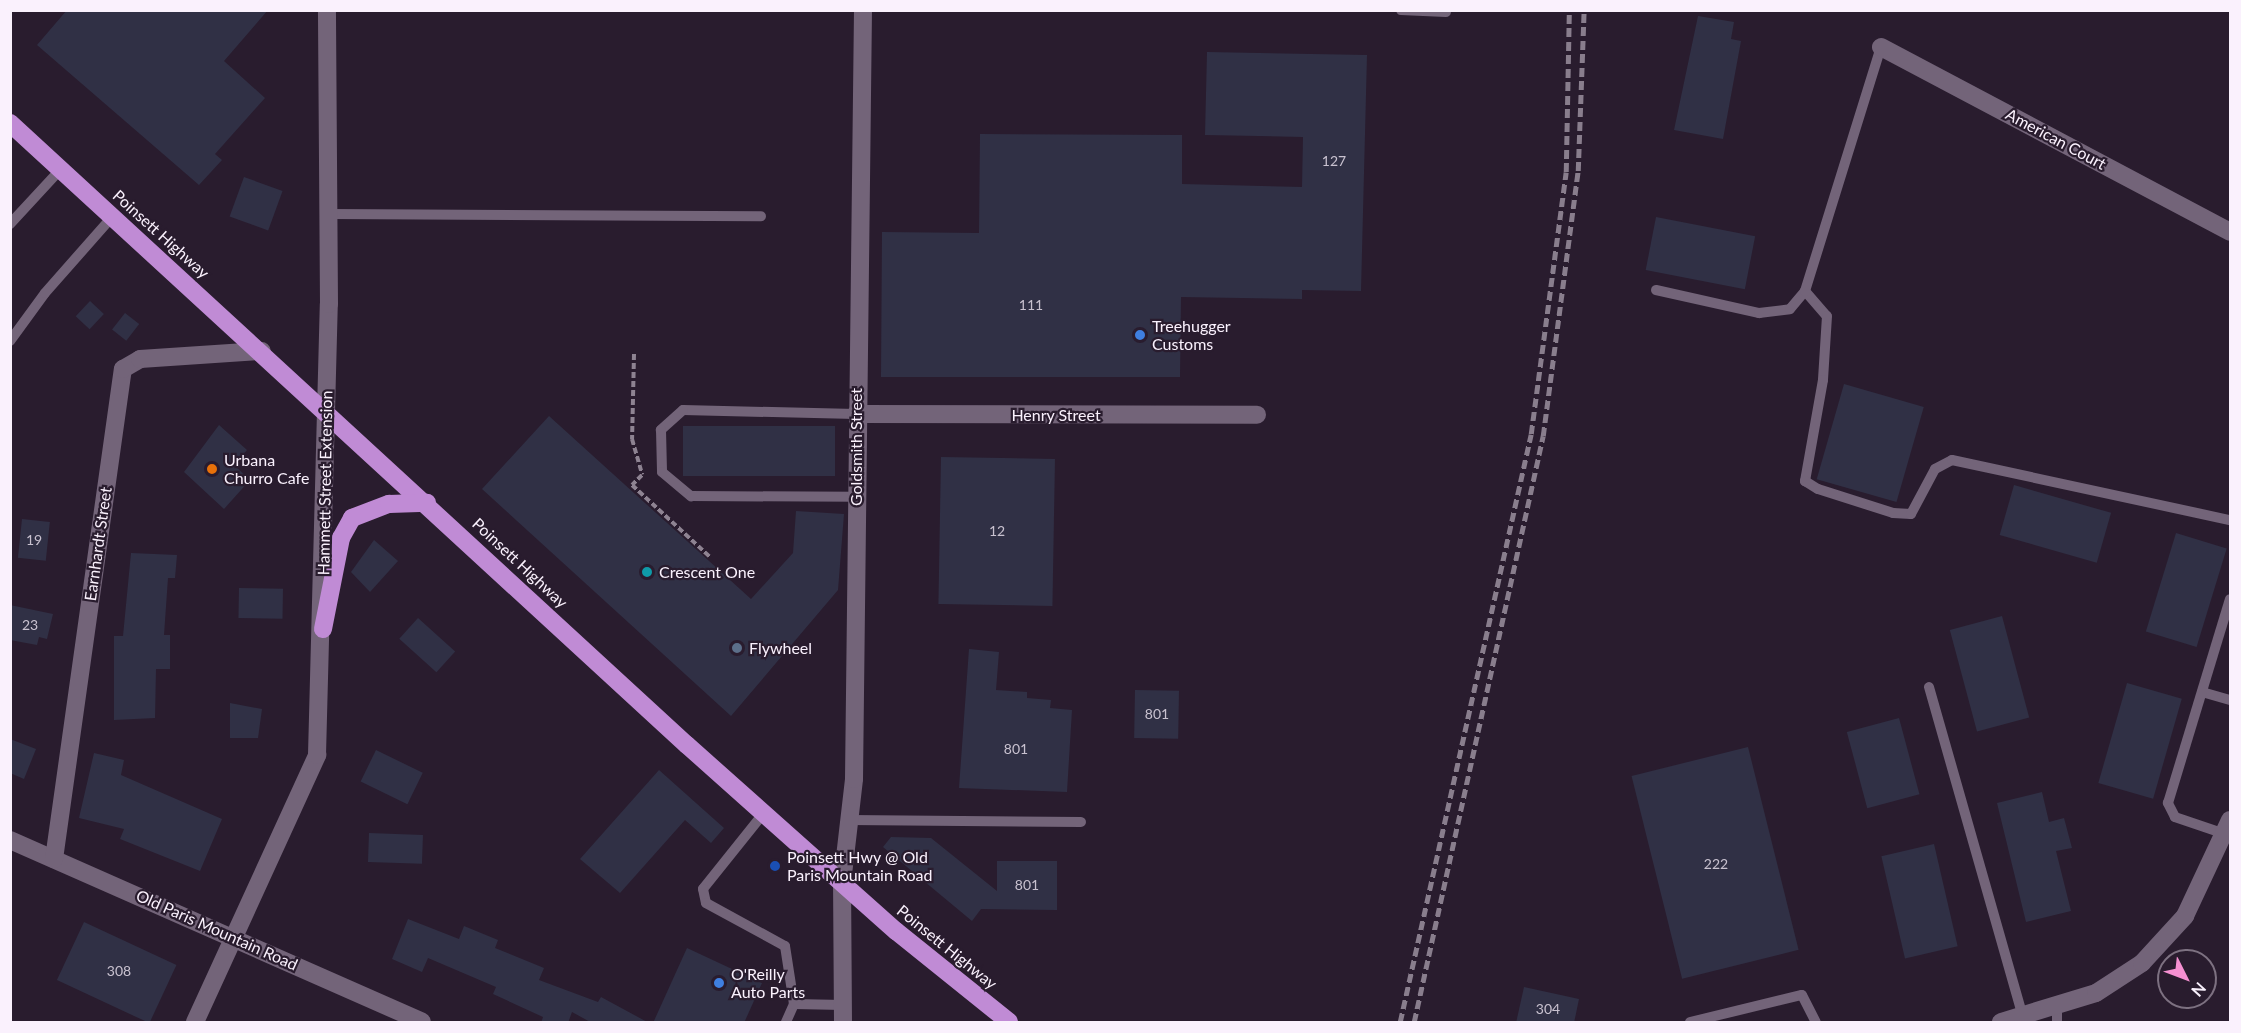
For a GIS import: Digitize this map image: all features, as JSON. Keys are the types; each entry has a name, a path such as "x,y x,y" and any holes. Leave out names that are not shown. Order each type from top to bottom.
{"highway":[{"name":"Poinsett Highway","path":"10,123 327,410 763,814 1009,1023"},
{"path":"323,629 341,538 352,518 389,504 428,504"}],"street":[{"name":"Hammett Street Extension","path":"195,1023 317,755 323,629 327,410 327,10"},
{"name":"Goldsmith Street","path":"842,883 849,820 863,10"},
{"name":"American Court","path":"1881,47 2230,232"},
{"name":"Earnhardt Street","path":"54,859 123,369 140,359 262,351"},
{"name":"Henry Street","path":"856,414 1257,416"},
{"path":"2001,1023 2023,1017 2057,1015 2118,981 2166,941 2200,890 2228,827"},
{"name":"Old Paris Mountain Road","path":"10,840 422,1023"},
{"path":"842,883 843,1014"}],"lane":[{"path":"1401,10 1446,12"},
{"path":"1656,290 1759,313 1790,309 1805,291 1881,47"},
{"path":"10,224 61,169"},
{"path":"328,214 761,216"},
{"path":"10,341 45,293 113,216"},
{"path":"1805,291 1827,316 1825,370 1805,481 1818,489 1893,513 1911,514 1935,469 1952,460 2230,520"},
{"path":"856,414 683,410 661,430 662,472 691,496 856,496"},
{"path":"2228,827 2175,817 2168,803 2230,599"},
{"path":"1929,687 2023,1017"},
{"path":"2202,693 2230,700"},
{"path":"763,814 703,889 706,903 785,946 794,1004 786,1023"},
{"path":"849,820 1080,822"},
{"path":"1689,1023 1803,995 1816,1023"},
{"path":"794,1004 843,1014"}],"path":[{"path":"631,396 634,354"}],"building":[{"path":"67,10 268,10 224,61 265,98 215,154 222,160 199,185 37,45"},
{"path":"1698,16 1734,22 1731,39 1741,41 1723,139 1674,130"},
{"path":"1207,52 1367,55 1361,291 1302,290 1302,299 1181,297 1180,377 881,377 882,232 979,233 980,134 1182,135 1182,184 1302,187 1303,137 1205,135"},
{"path":"244,177 283,191 268,230 230,216"},
{"path":"1656,217 1755,236 1745,289 1646,270"},
{"path":"90,301 104,314 90,329 76,316"},
{"path":"125,313 139,324 126,341 112,330"},
{"path":"1844,384 1924,407 1896,502 1817,479"},
{"name":"Crescent One","path":"549,416 751,599 793,553 796,511 844,514 838,590 731,716 482,489"},
{"name":"Urbana Churro Cafe","path":"219,425 247,450 234,465 250,480 224,509 184,472"},
{"path":"683,426 835,426 835,476 683,476"},
{"path":"941,457 1055,459 1052,606 938,604"},
{"path":"2014,485 2111,513 2097,563 2000,535"},
{"path":"22,519 50,522 46,561 18,558"},
{"path":"2176,533 2227,548 2197,647 2146,631"},
{"path":"374,540 398,561 370,592 351,572"},
{"path":"131,553 177,555 175,578 168,578 164,635 170,635 170,669 156,669 155,718 114,720 114,636 123,636"},
{"path":"239,588 283,589 282,619 238,618"},
{"path":"10,605 53,614 47,639 39,637 37,645 10,640"},
{"path":"2002,616 2029,717 1977,731 1950,630"},
{"path":"418,618 455,651 436,672 399,639"},
{"path":"969,649 999,652 996,690 1027,692 1027,698 1051,700 1050,708 1072,710 1067,792 959,788"},
{"path":"2127,683 2182,699 2153,799 2098,783"},
{"path":"1135,690 1179,691 1178,739 1134,738"},
{"path":"230,703 262,709 258,738 230,738"},
{"path":"1899,718 1919,794 1867,808 1847,732"},
{"path":"10,739 36,749 24,779 10,773"},
{"path":"1748,747 1799,950 1682,979 1632,776"},
{"path":"376,750 423,773 407,804 361,781"},
{"path":"94,753 124,760 121,775 222,819 200,871 120,839 124,829 79,818"},
{"path":"659,770 724,828 711,843 685,820 620,893 580,859"},
{"path":"2042,792 2049,822 2064,818 2072,848 2056,851 2071,911 2026,922 1997,803"},
{"path":"369,833 423,835 422,864 368,862"},
{"path":"891,837 931,838 997,891 997,861 1057,861 1057,910 981,909 972,921 883,847"},
{"path":"1934,844 1958,946 1905,958 1881,856"},
{"path":"408,919 459,939 464,926 498,940 495,948 544,968 539,980 598,1002 601,997 649,1023 592,1023 572,1012 568,1023 541,1023 543,1017 493,994 496,987 428,958 422,972 392,959"},
{"path":"84,922 176,965 150,1022 57,980"},
{"path":"687,948 762,983 744,1023 653,1023"},
{"path":"1524,987 1579,999 1574,1023 1516,1023"}],"railway":[{"path":"1400,1022 1531,434 1566,172 1569,10"},
{"path":"1414,1022 1543,436 1578,171 1584,10"}],"place":[{"name":"Treehugger Customs","path":"1140,335"},
{"name":"Urbana Churro Cafe","path":"212,469"},
{"name":"Crescent One","path":"647,572"},
{"name":"Flywheel","path":"737,648"},
{"name":"Poinsett Hwy @ Old Paris Mountain Road","path":"775,866"},
{"name":"O'Reilly Auto Parts","path":"719,983"}]}
